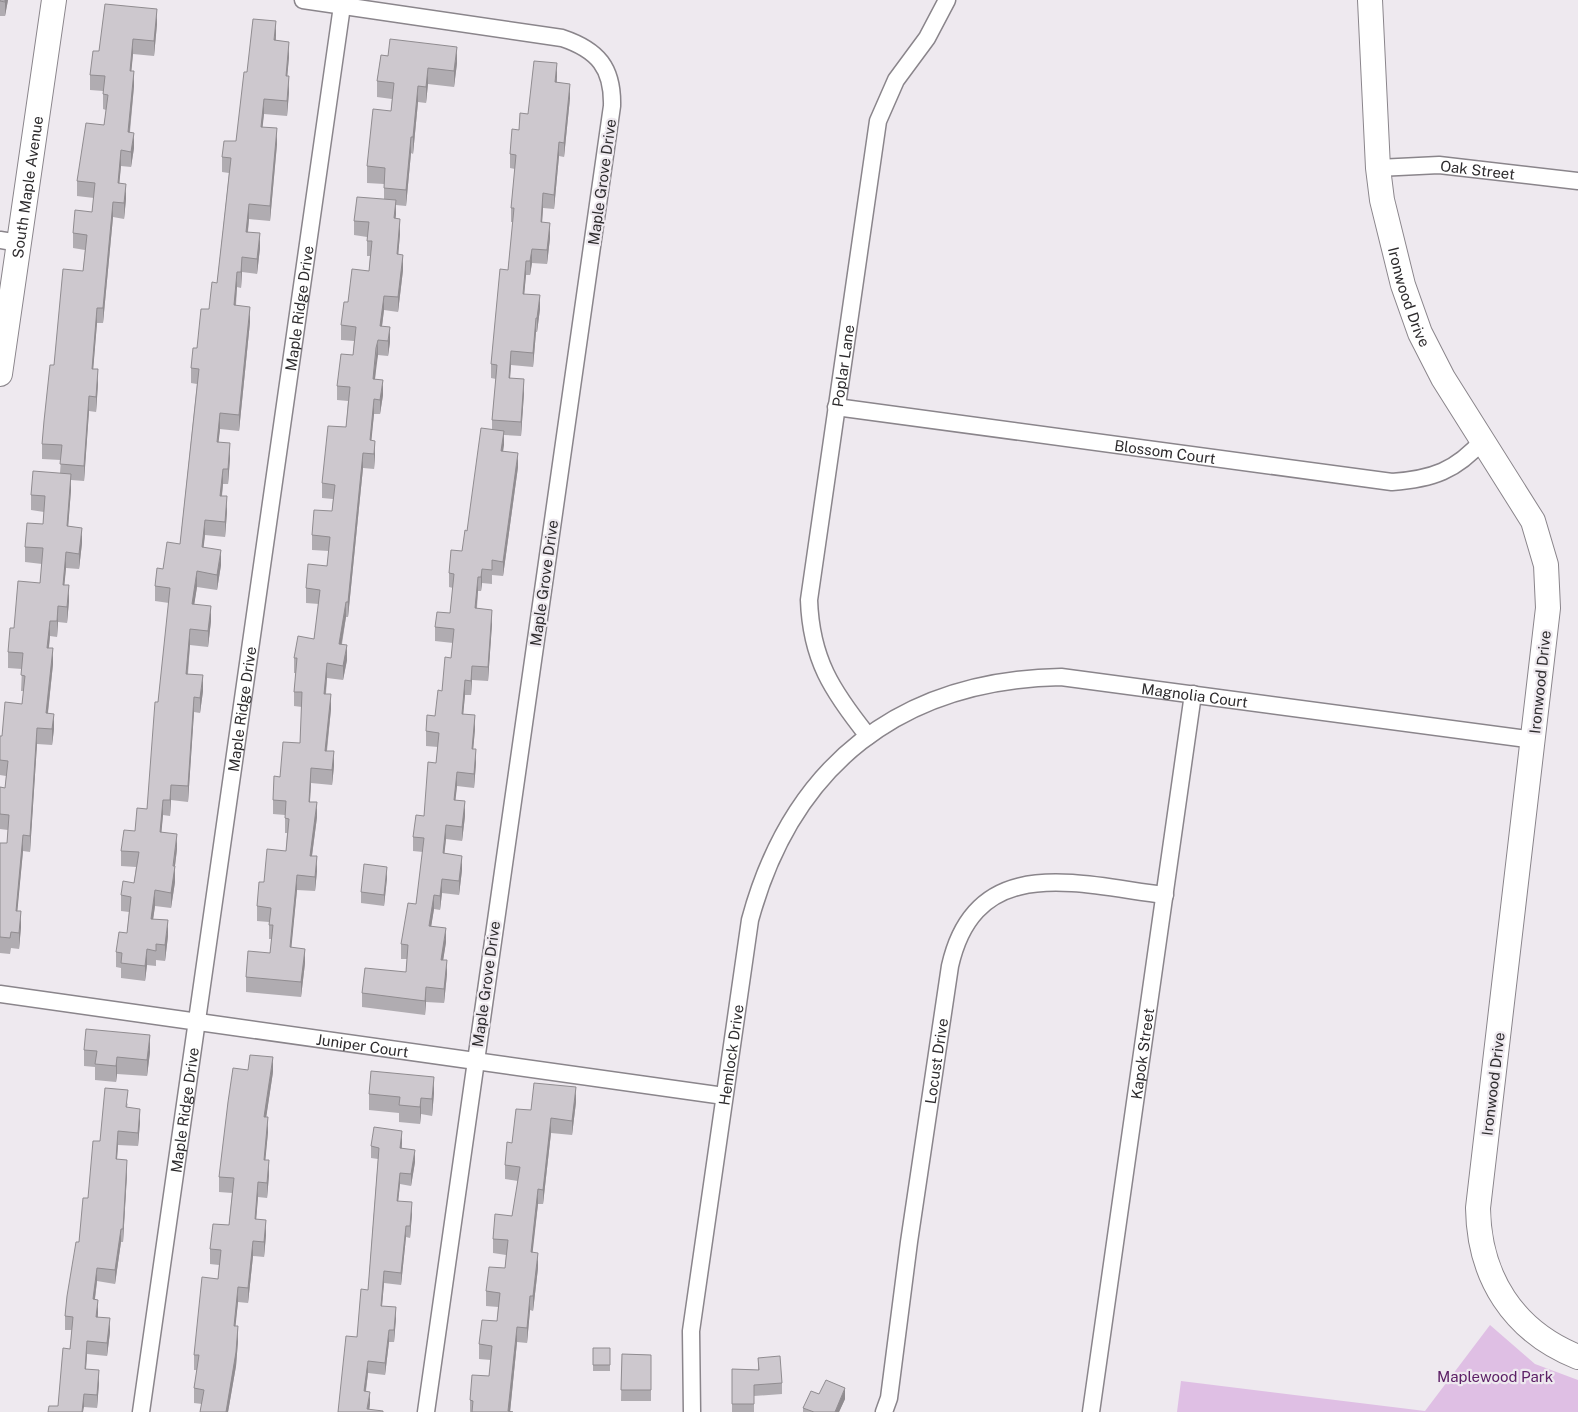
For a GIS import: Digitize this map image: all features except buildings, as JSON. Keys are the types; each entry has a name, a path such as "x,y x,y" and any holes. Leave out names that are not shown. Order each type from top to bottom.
{"street":[{"name":"South Maple Avenue","path":"0,374 10,242 54,0"},
{"name":"Maple Grove Drive","path":"303,0 562,38 586,47 599,58 611,80 613,90 426,1412"},
{"name":"Poplar Lane","path":"868,736 841,702 827,680 816,652 810,621 809,600 878,121 896,80 927,38 947,0"},
{"name":"Ironwood Drive","path":"1370,0 1378,168 1382,200 1392,249 1420,333 1443,378 1532,520 1546,564 1548,608 1478,1208 1478,1227 1486,1265 1510,1308 1529,1329 1552,1345 1578,1357"},
{"name":"Maple Ridge Drive","path":"141,1412 342,6"},
{"name":"Oak Street","path":"1378,168 1439,165 1578,181"},
{"name":"Blossom Court","path":"836,406 1392,482 1418,480 1442,472 1464,459 1483,440"},
{"name":"Magnolia Court","path":"868,736 921,705 961,690 1010,680 1076,678 1534,740"},
{"name":"Kapok Street","path":"1091,1412 1193,694"},
{"name":"Hemlock Drive","path":"692,1412 691,1331 750,920 765,871 799,807 823,776 868,736"},
{"name":"Locust Drive","path":"884,1412 889,1398 910,1232 950,966 959,936 967,923 988,901 1001,893 1031,882 1046,881 1165,895"},
{"name":"Juniper Court","path":"0,994 196,1020 724,1096"}],"green space":[{"name":"Maplewood Park","path":"1490,1325 1535,1364 1578,1380 1578,1412 1177,1412 1181,1381 1425,1411"}]}
